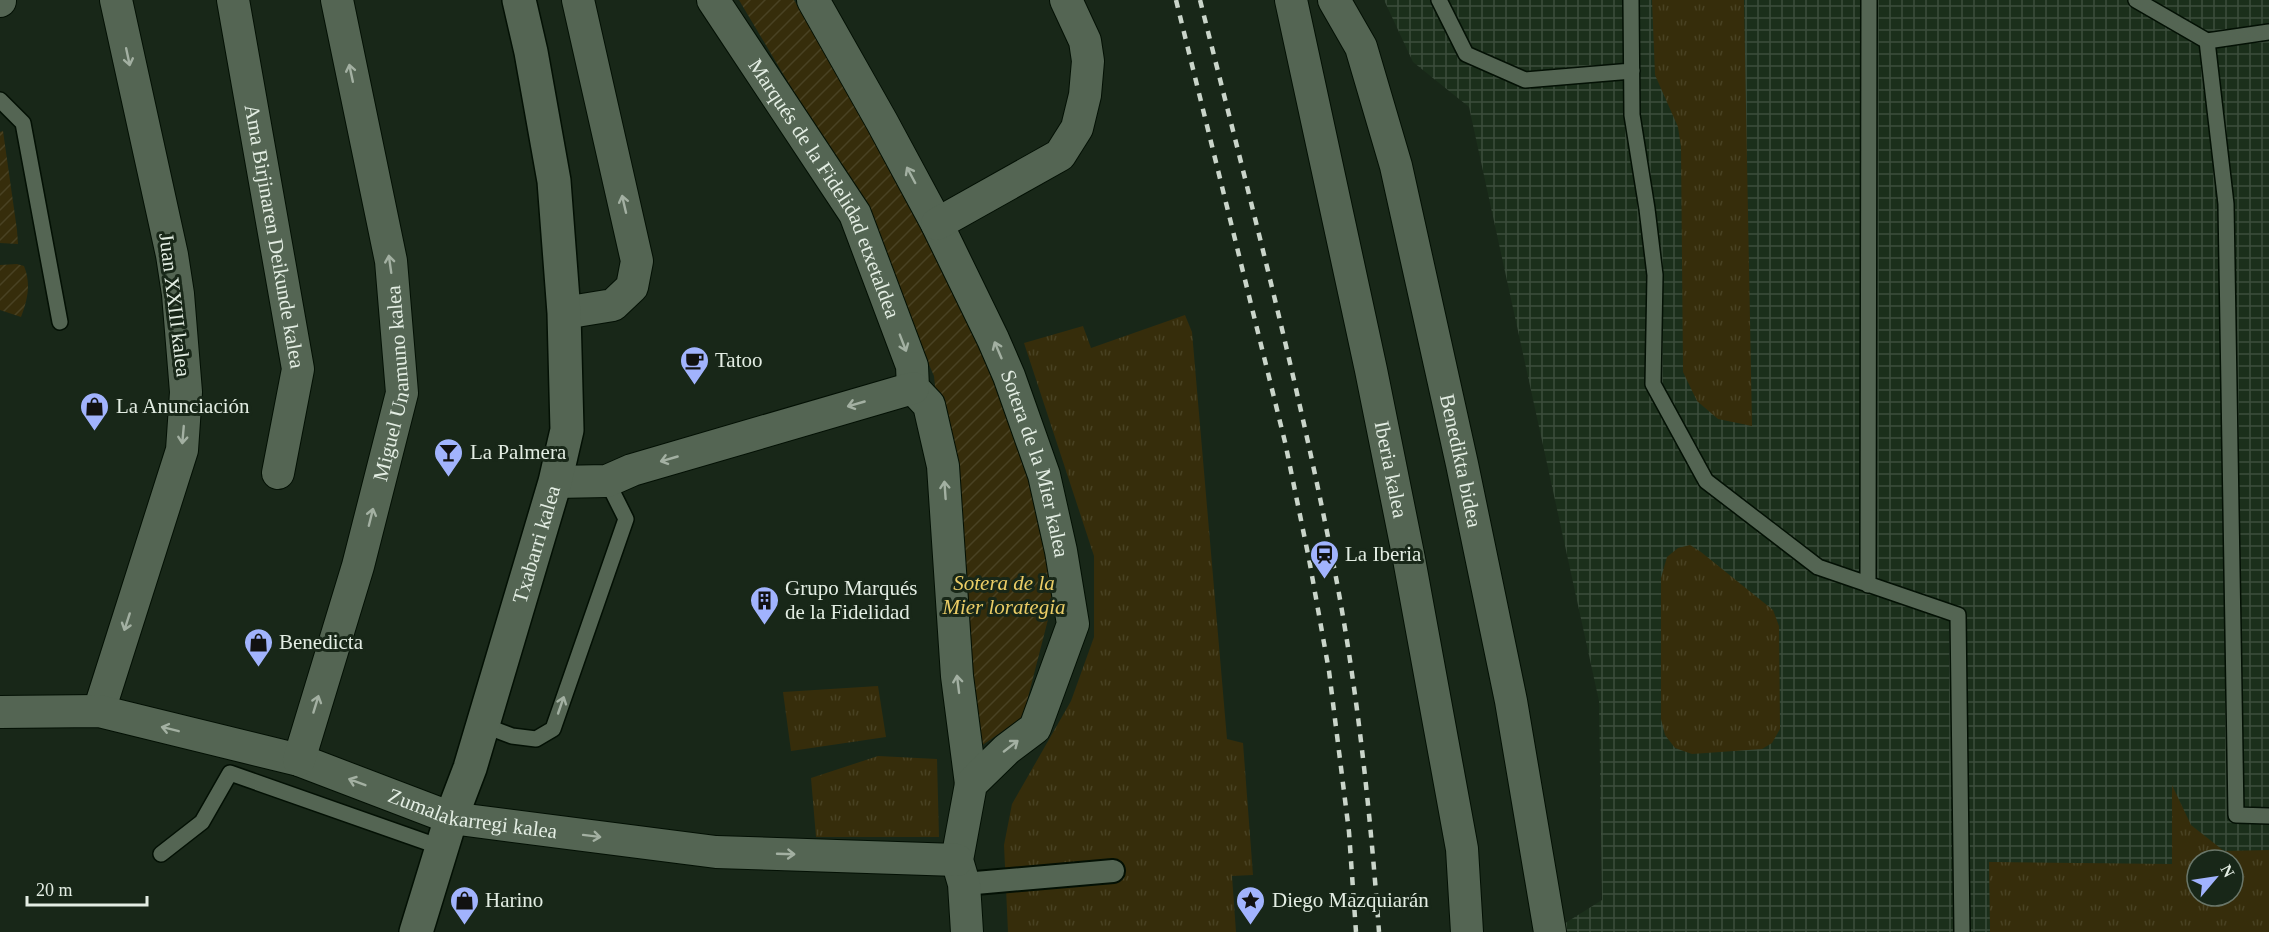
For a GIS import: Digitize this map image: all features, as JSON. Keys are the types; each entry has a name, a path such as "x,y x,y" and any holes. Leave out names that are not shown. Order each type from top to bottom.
{"street":[{"name":"Juan XXIII kalea","path":"99,711 182,450 186,392 178,294 172,255 116,0"},
{"name":"Ama Birjinaren Deikunde kalea","path":"233,0 298,369 278,473"},
{"name":"Miguel Unamuno kalea","path":"299,760 358,566 402,393 391,261 337,0"},
{"name":"Txabarri kalea","path":"416,932 483,725 555,482 567,430 564,313 554,181 531,52 519,0"},
{"path":"564,313 613,305 632,287 637,261 578,0"},
{"name":"Marqués de la Fidelidad etxetaldea","path":"712,0 855,214 912,366 913,388 929,405 943,466 957,676 971,784"},
{"name":"Sotera de la Mier kalea","path":"813,0 937,224 1009,376 1044,475 1061,550 1073,624 1035,728 1007,749 971,784"},
{"path":"937,224 1060,154 1077,128 1085,95 1088,61 1085,41 1066,0"},
{"name":"Iberia kalea","path":"1291,0 1371,370 1409,559 1461,849 1467,932"},
{"name":"Iberia kalea","path":"1299,45 1303,20 1314,0"},
{"name":"Benedikta bidea","path":"1334,0 1360,47 1396,165 1511,700 1550,932"},
{"path":"555,482 607,481 632,470 913,388"},
{"name":"Zumalakarregi kalea","path":"0,712 99,711 299,760 447,833 961,872"},
{"path":"967,932 961,872 971,784"},
{"path":"961,872 1113,872"}],"lane":[{"path":"1439,0 1466,54 1525,80 1632,71"},
{"path":"1631,0 1632,115 1655,275 1653,384 1706,481 1818,567 1958,615 1962,932"},
{"path":"1868,585 1869,0"},
{"path":"2136,0 2207,41 2269,32"},
{"path":"2207,41 2226,204 2236,815 2269,816"},
{"path":"0,100 23,123 60,322"},
{"path":"483,725 512,736 536,739 553,729 626,519 607,481"},
{"path":"161,854 202,822 230,773 447,833"}],"shaded area":[{"path":"1384,0 2269,0 2269,932 1551,932 1602,900 1599,701 1469,107 1413,62"}],"green space":[{"name":"Sotera de la Mier lorategia","path":"739,0 794,0 907,193 992,372 1041,518 1053,600 1023,717 971,753 934,376 851,188"},
{"path":"1652,0 1744,0 1752,426 1718,419 1697,401 1683,372 1681,147 1678,127 1655,75"},
{"path":"3,131 18,244 0,243 0,132"},
{"path":"0,265 24,266 28,285 21,317 0,310"},
{"path":"1185,315 1192,332 1227,739 1243,743 1253,875 1232,876 1236,932 1008,932 1004,845 1012,804 1071,701 1094,637 1094,556 1024,343 1083,326 1091,348"},
{"path":"1690,545 1773,610 1779,626 1780,729 1772,743 1762,749 1692,754 1675,748 1665,735 1661,719 1661,578 1667,557 1678,548"},
{"path":"878,686 886,737 791,751 783,692"},
{"path":"878,756 937,759 939,837 816,837 811,778"},
{"path":"2172,785 2191,825 2220,848 2185,848 2185,908 2245,908 2245,851 2269,850 2269,932 1990,932 1989,862 2172,864"}],"railway":[{"path":"1176,0 1285,442 1309,559 1329,671 1349,832 1356,932"},
{"path":"1200,0 1287,350 1333,562 1362,747 1379,932"}],"place":[{"name":"Tatoo","path":"694,386"},
{"name":"La Anunciación","path":"95,432"},
{"name":"La Palmera","path":"449,478"},
{"name":"La Iberia","path":"1324,580"},
{"name":"Grupo Marqués de la Fidelidad","path":"764,626"},
{"name":"Benedicta","path":"258,668"},
{"name":"Harino","path":"464,926"},
{"name":"Diego Mazquiarán","path":"1251,926"}]}
